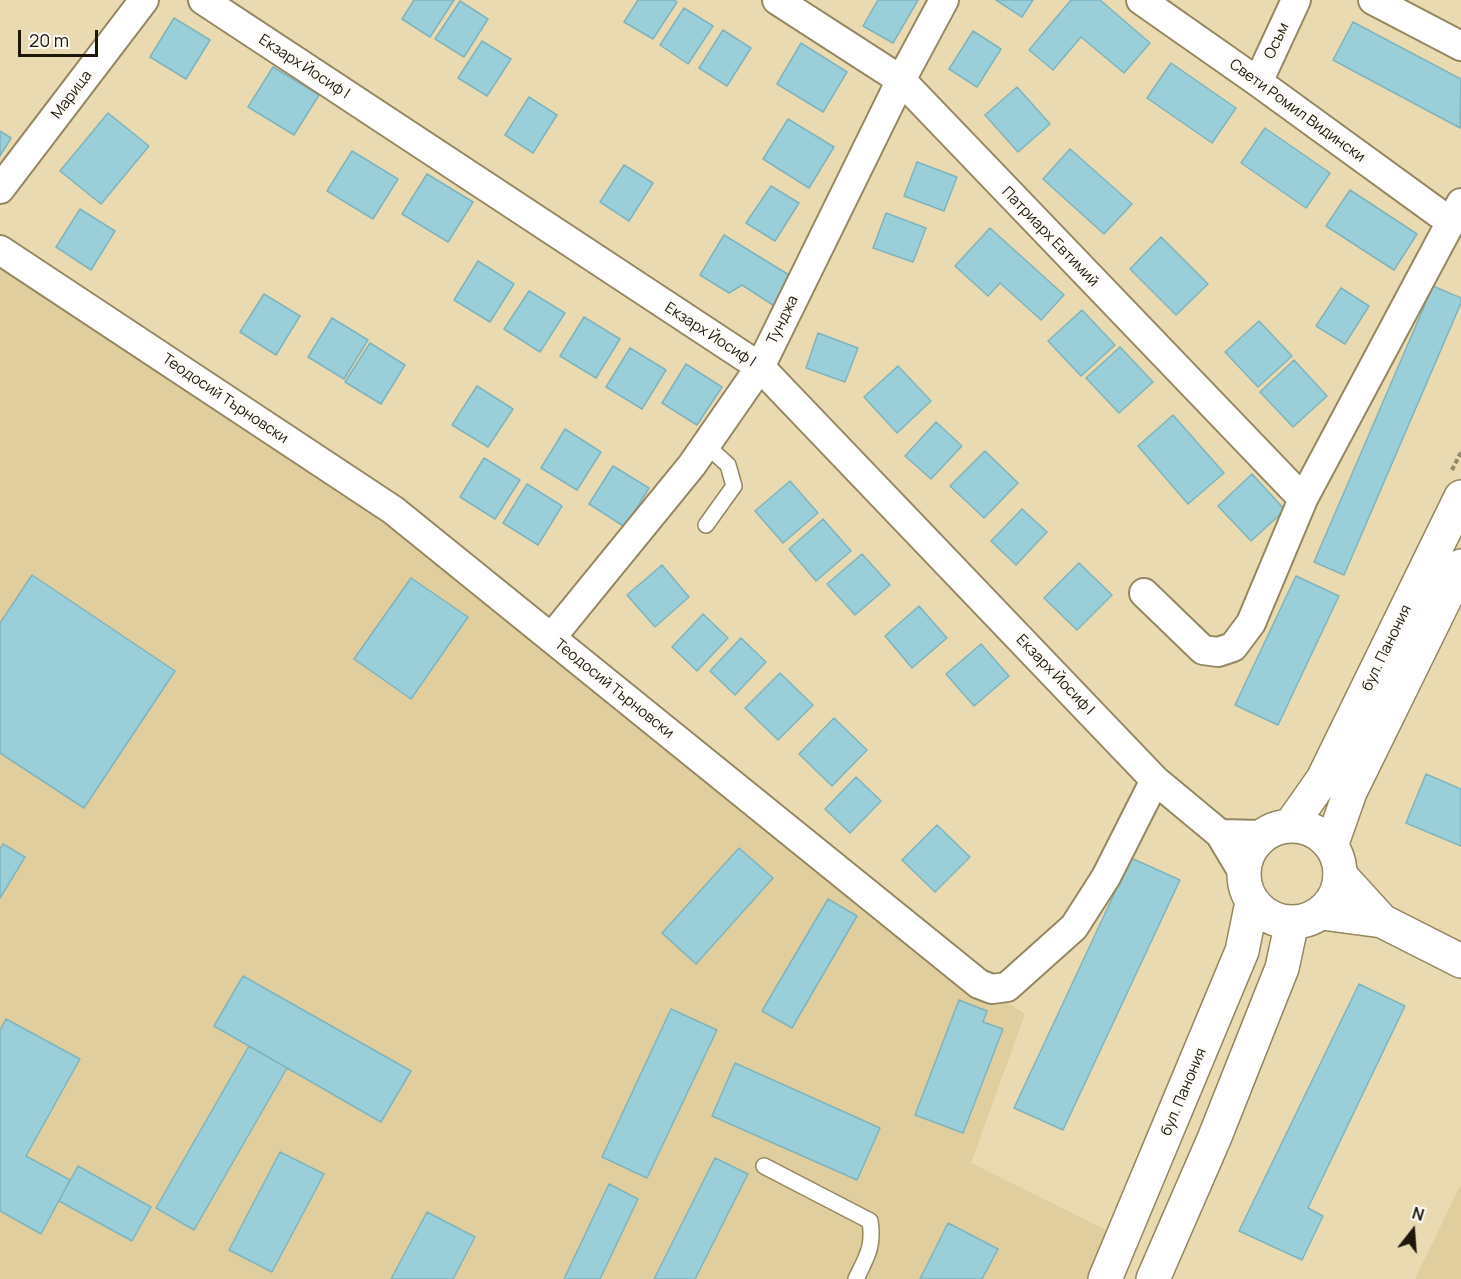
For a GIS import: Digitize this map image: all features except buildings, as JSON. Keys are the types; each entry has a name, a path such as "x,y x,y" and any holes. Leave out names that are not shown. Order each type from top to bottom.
{"main road":[{"name":"бул. Панония","path":"1105,1279 1242,951 1248,887 1246,859 1253,846 1277,831 1323,779 1461,497"},
{"name":"бул. Панония","path":"1153,1279 1214,1139 1282,968 1307,917 1331,902 1338,889 1335,861 1350,792 1461,566"},
{"path":"1277,831 1306,828 1320,835 1335,861 1382,921"},
{"path":"1248,887 1263,913 1277,920 1307,917 1382,921 1461,961"}],"street":[{"name":"Марица","path":"0,189 144,0"},
{"name":"Екзарх Йосиф I","path":"203,0 760,367 1155,780 1220,834 1248,887"},
{"name":"Патриарх Евтимий","path":"777,0 901,80 1303,499"},
{"name":"Тунджа","path":"551,638 692,465 760,367 901,80 944,0"},
{"name":"Свети Ромил Видински","path":"1141,0 1258,82 1456,213"},
{"name":"Осъм","path":"1258,82 1296,0"},
{"path":"1373,0 1461,46"},
{"path":"1144,593 1203,650 1218,652 1233,647 1251,623 1303,499 1456,213"},
{"name":"Теодосий Търновски","path":"0,250 393,510 979,984 992,989 1007,987 1074,927 1106,877 1155,780"},
{"path":"1220,834 1277,831"}],"lane":[{"path":"706,445 728,465 734,486 706,525"},
{"path":"764,1166 870,1221 872,1234 870,1251 856,1279"}],"shaded area":[{"path":"0,250 393,510 979,984 1025,1014 971,1163 1122,1238 1105,1279 0,1279"},
{"path":"1461,1184 1461,1279 1415,1279"}]}
